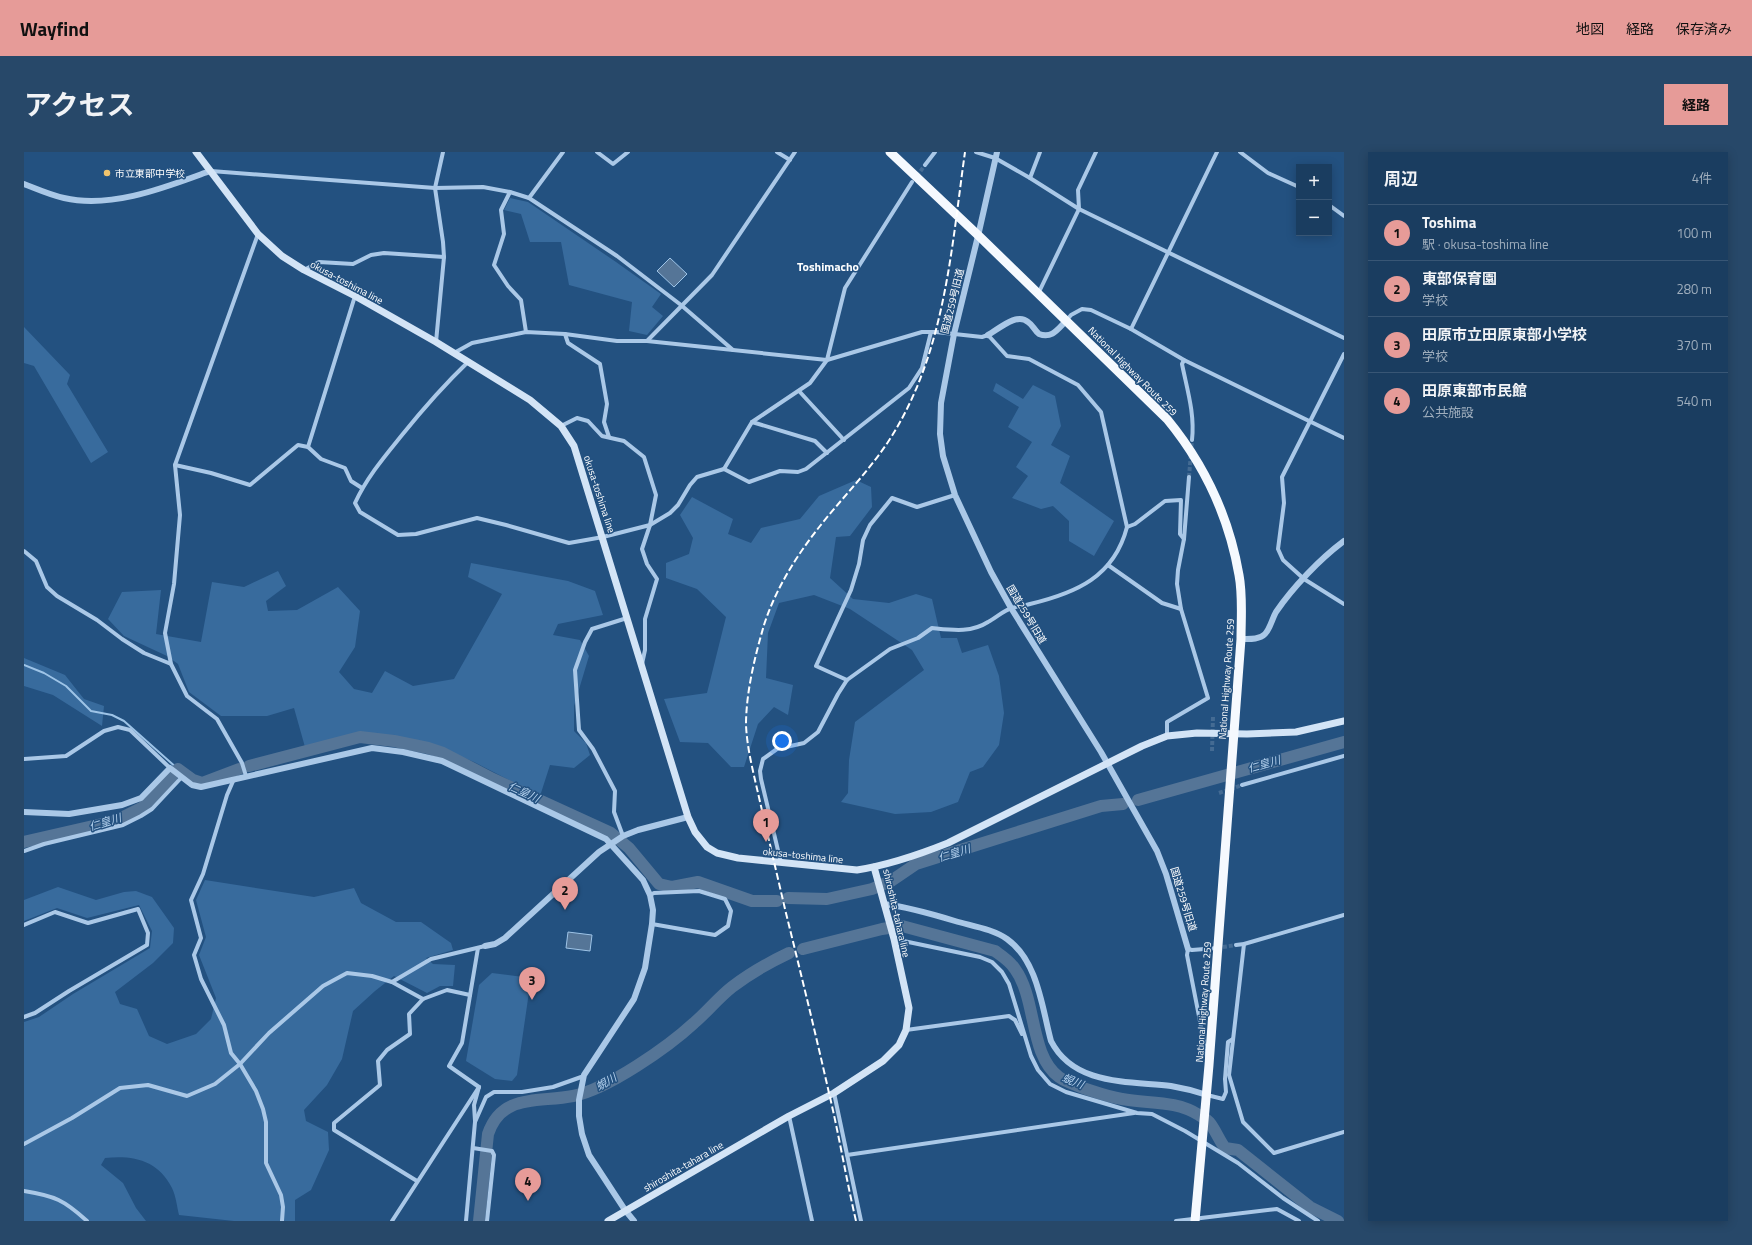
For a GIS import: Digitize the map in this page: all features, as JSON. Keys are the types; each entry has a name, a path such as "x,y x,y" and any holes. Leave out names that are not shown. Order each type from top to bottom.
{"highway":[{"name":"National Highway Route 259","path":"890,152 980,237 1167,419 1184,440 1198,462 1216,496 1231,535 1239,576 1241,639 1196,1220"}],"main road":[{"name":"okusa-toshima line","path":"196,152 258,234 282,256 304,270 355,296 436,342 530,400 561,426 574,446 603,537 641,670 688,817 695,832 707,847 717,853 738,858 857,870 874,867"},
{"name":"shiroshita-tahara line","path":"608,1221 789,1116 834,1093 883,1061 898,1045 906,1030 909,1008 894,939 874,867 919,855 948,843 1107,763 1167,736 1197,733 1233,734 1296,732 1344,721"}],"street":[{"path":"436,342 444,257 435,188 443,152"},
{"path":"529,198 563,152"},
{"path":"597,152 613,164 628,152"},
{"path":"777,152 790,160"},
{"path":"648,341 681,305 712,275 795,152"},
{"path":"925,165 935,152"},
{"path":"976,152 996,155 1079,209 1344,338"},
{"path":"1030,178 1040,152"},
{"path":"1038,294 1079,209 1078,190 1096,152"},
{"path":"1131,329 1217,152"},
{"path":"1240,152 1268,173 1296,186"},
{"name":"国道259号旧道","path":"996,155 954,334 941,403 940,434 943,456 955,495 991,572 1011,608 1128,798 1157,851 1166,874 1188,949 1187,955 1204,1048 1209,1065"},
{"path":"24,184 49,194 66,198 103,200 147,193 210,171 435,188 483,187 510,192 529,198 617,256 681,305 734,351"},
{"path":"468,362 439,391 383,458 362,488 355,503 360,512 398,535 416,534 477,518 569,543 603,537 650,525 670,513 678,505 690,485 697,477 724,469 752,422 810,383 827,360 845,288 912,182"},
{"path":"510,192 501,210 504,234 494,265 508,286 521,300 526,332"},
{"path":"1332,207 1344,216"},
{"path":"246,776 242,763 217,719 187,696 171,664 165,633 174,584 180,515 175,465 258,234"},
{"path":"304,270 319,262 353,264 371,255 384,253 444,257"},
{"path":"308,447 355,296"},
{"path":"454,353 472,343 526,332 565,334 617,341 648,341 827,360 922,332 978,337 988,335 1010,321 1019,318 1028,321 1039,334 1049,335 1054,333 1070,315 1082,309 1091,310 1131,329 1184,360 1344,438"},
{"path":"724,469 749,482 780,471 798,472 806,470 909,388 922,368 931,332"},
{"path":"565,334 568,343 600,364 606,404 604,422 608,437"},
{"path":"781,863 761,778 760,771 763,759 777,749 804,743 818,732 847,680 890,649 918,638 932,628 961,631 978,628 1011,608 1074,591 1089,582 1108,565 1124,539 1127,527 1102,412 1078,385 1029,359 1007,356 988,335"},
{"path":"1344,354 1282,477 1284,503 1278,550 1283,560 1304,579 1344,604"},
{"path":"1184,360 1182,364 1194,427 1192,440"},
{"path":"799,391 844,440"},
{"path":"561,426 577,418 588,421 602,436 624,441 644,457 656,495 650,525 642,549 647,564 657,579 645,619 645,650 641,670"},
{"path":"752,422 815,441 827,453"},
{"path":"175,465 211,473 250,485 298,445 308,447 322,459 345,468 351,481 362,488"},
{"path":"1167,736 1167,722 1208,698 1181,609 1177,584 1184,539 1189,477"},
{"path":"847,680 816,666 851,590 859,564 862,540 870,525 892,498 917,507 955,495"},
{"path":"1127,527 1135,524 1165,501 1181,500 1180,534 1184,539"},
{"path":"1241,639 1256,639 1265,634 1276,612 1304,579 1321,560 1344,541"},
{"path":"24,551 36,561 47,587 57,596 97,620 122,639 144,652 171,664"},
{"path":"1108,565 1162,603 1181,609"},
{"path":"623,836 614,812 615,791 593,749 578,730 575,670 585,642 592,629 627,618"},
{"path":"24,759 66,756 104,731 118,727 130,730 181,778 192,785 201,787 372,748 403,752 442,761 606,839 643,880 650,895 653,910 652,924 645,968 634,999 584,1075 579,1100 579,1116 582,1134 589,1155 625,1210 634,1221"},
{"path":"1242,785 1344,756"},
{"path":"24,812 69,814 122,805 141,798 170,768"},
{"path":"24,851 123,825 152,809 181,778"},
{"path":"234,779 227,794 203,874 191,900 201,938 194,954 201,979 224,1025 231,1053 240,1064 256,1091 263,1109 266,1122 266,1163 281,1194 283,1207 282,1221"},
{"path":"392,982 431,959 495,944 505,938 599,852 623,836 638,830 688,817"},
{"path":"650,895 654,893 699,892 725,899 731,911 728,926 715,935 652,924"},
{"path":"884,904 944,918 985,930 1007,939 1025,958 1034,976 1054,1046 1064,1060 1074,1068 1106,1079 1135,1084 1173,1086 1223,1099 1226,1092 1225,1079 1228,1042 1233,1039"},
{"path":"24,925 55,912 88,923 138,909 148,933 147,945 68,991 35,1013 24,1017"},
{"path":"1236,945 1344,915"},
{"path":"894,939 980,956 992,962 1002,972 1010,984 1016,1001 1025,1040"},
{"path":"1244,944 1229,1075 1243,1122 1274,1153 1344,1132"},
{"path":"478,948 462,1043 450,1066 479,1087"},
{"path":"1188,949 1217,948"},
{"path":"24,1144 72,1118 120,1088 148,1085 187,1096 215,1084 240,1064 269,1034 323,986 347,973 372,976 392,982 423,999"},
{"path":"417,1181 334,1130 334,1123 380,1085 378,1061 387,1050 410,1034 409,1014 423,999 447,990 470,996"},
{"path":"906,1030 1009,1016 1015,1020 1038,1070 1050,1084 1066,1092 1137,1113"},
{"path":"475,1122 486,1097 494,1092 522,1092 553,1087 584,1075"},
{"path":"466,1221 475,1122 474,1110 479,1087"},
{"path":"392,1221 479,1087"},
{"path":"834,1093 861,1221"},
{"path":"847,1155 1137,1113 1152,1114 1202,1139 1238,1163 1283,1198 1318,1221"},
{"path":"789,1116 812,1221"},
{"path":"473,1148 492,1150 494,1154 487,1221"},
{"path":"24,1191 49,1195 72,1207 87,1221"},
{"path":"1176,1221 1196,1220 1277,1209 1299,1221"}],"shaded area":[{"path":"510,198 528,202 661,294 652,307 663,316 647,335 629,331 632,302 569,285 561,242 530,242 521,214 504,210"},
{"path":"670,258 687,274 674,287 657,271"},
{"path":"24,327 70,375 67,384 108,452 91,463 34,366 24,363"},
{"path":"996,383 1023,399 1033,385 1055,396 1061,426 1051,445 1070,456 1060,483 1114,521 1094,556 1069,541 1069,521 1053,506 1041,509 1012,498 1028,476 1016,467 1032,442 1008,427 1019,407 993,391"},
{"path":"856,480 871,487 872,507 850,536 836,537 830,578 853,599 889,603 916,594 932,599 941,638 957,638 962,653 988,645 999,676 1004,713 999,745 983,767 970,772 958,802 931,812 895,814 841,802 848,793 849,760 855,722 924,670 912,650 850,609 814,595 779,603 768,633 766,678 793,685 788,715 774,707 758,724 744,767 731,767 708,743 680,742 664,699 707,693 726,617 697,589 666,578 666,563 689,554 693,538 680,515 692,497 733,519 728,534 751,543 761,528 800,519 819,496"},
{"path":"471,563 568,581 595,591 603,615 558,624 553,635 580,640 589,656 574,706 574,731 586,743 590,755 574,768 550,765 540,796 474,762 429,743 361,734 305,747 294,708 267,716 221,716 189,692 178,664 167,656 124,636 108,619 122,592 161,590 156,634 201,642 212,582 244,587 278,571 286,586 266,601 268,611 297,610 338,587 360,611 355,647 339,672 354,689 372,693 385,671 413,686 454,679 502,594 468,577"},
{"path":"24,658 65,675 84,699 104,706 102,726 53,695 24,686"},
{"path":"205,880 314,897 354,888 361,903 396,922 421,922 451,943 453,950 426,958 433,964 455,965 453,986 440,986 427,993 394,976 353,1011 342,1059 327,1085 304,1110 306,1121 328,1132 329,1150 311,1190 295,1200 295,1221 234,1221 179,1215 172,1188 160,1171 144,1161 125,1157 115,1157 105,1158 101,1165 123,1183 136,1208 146,1221 24,1221 24,1022 39,1017 73,994 150,948 152,931 139,905 87,918 57,908 24,921 24,900 58,887 96,900 124,892 136,891 152,897 174,928 173,943 153,963 115,992 120,1004 137,1009 149,1036 167,1044 196,1034 211,1019 216,998 199,955 206,937 196,900"},
{"path":"568,932 592,935 590,951 566,948"},
{"path":"492,973 531,978 517,1075 512,1081 495,1079 466,1061 479,985"}],"waterway":[{"path":"24,665 44,673 66,686 91,711 112,715 124,721 178,769"},
{"name":"仁皇川","path":"249,766 360,737 394,741 428,748 443,753 493,779 611,833 629,848 659,884 672,887 698,882 752,901 777,901"},
{"name":"仁皇川","path":"1138,800 1344,742"},
{"name":"仁皇川","path":"178,769 193,780 202,783 239,769"},
{"name":"仁皇川","path":"24,842 115,821 143,807 172,777"},
{"name":"仁皇川","path":"788,898 827,899 872,889 891,881 916,864 1101,806 1123,804"},
{"name":"蜆川","path":"803,949 882,929 902,926 995,951 1011,964 1022,981 1043,1055 1049,1067 1059,1077 1080,1087 1108,1096 1132,1101 1162,1103 1190,1110 1209,1122 1225,1148 1238,1150 1310,1207 1338,1221"},
{"name":"蜆川","path":"479,1221 488,1134 494,1121 502,1112 523,1102 573,1096 587,1092 620,1076 654,1055 683,1033 727,991 739,982 760,968 789,953"}],"tunnel":[{"path":"917,176 925,165"},
{"path":"1189,477 1192,440"},
{"path":"1212,751 1213,717"},
{"path":"1219,793 1242,785"},
{"path":"1217,948 1236,945"}],"railway":[{"path":"856,1221 824,1070 752,768 746,725 746,712 754,662 764,625 781,585 795,560 811,537 872,464 888,442 907,409 922,374 934,338 943,302 950,264 965,152"}],"place":[{"name":"市立東部中学校","path":"107,173"},
{"name":"Toshima","path":"766,842"},
{"name":"東部保育園","path":"565,910"},
{"name":"田原市立田原東部小学校","path":"532,1000"},
{"name":"田原東部市民館","path":"528,1201"}],"district":[{"name":"Toshimacho","path":"828,267"}]}
